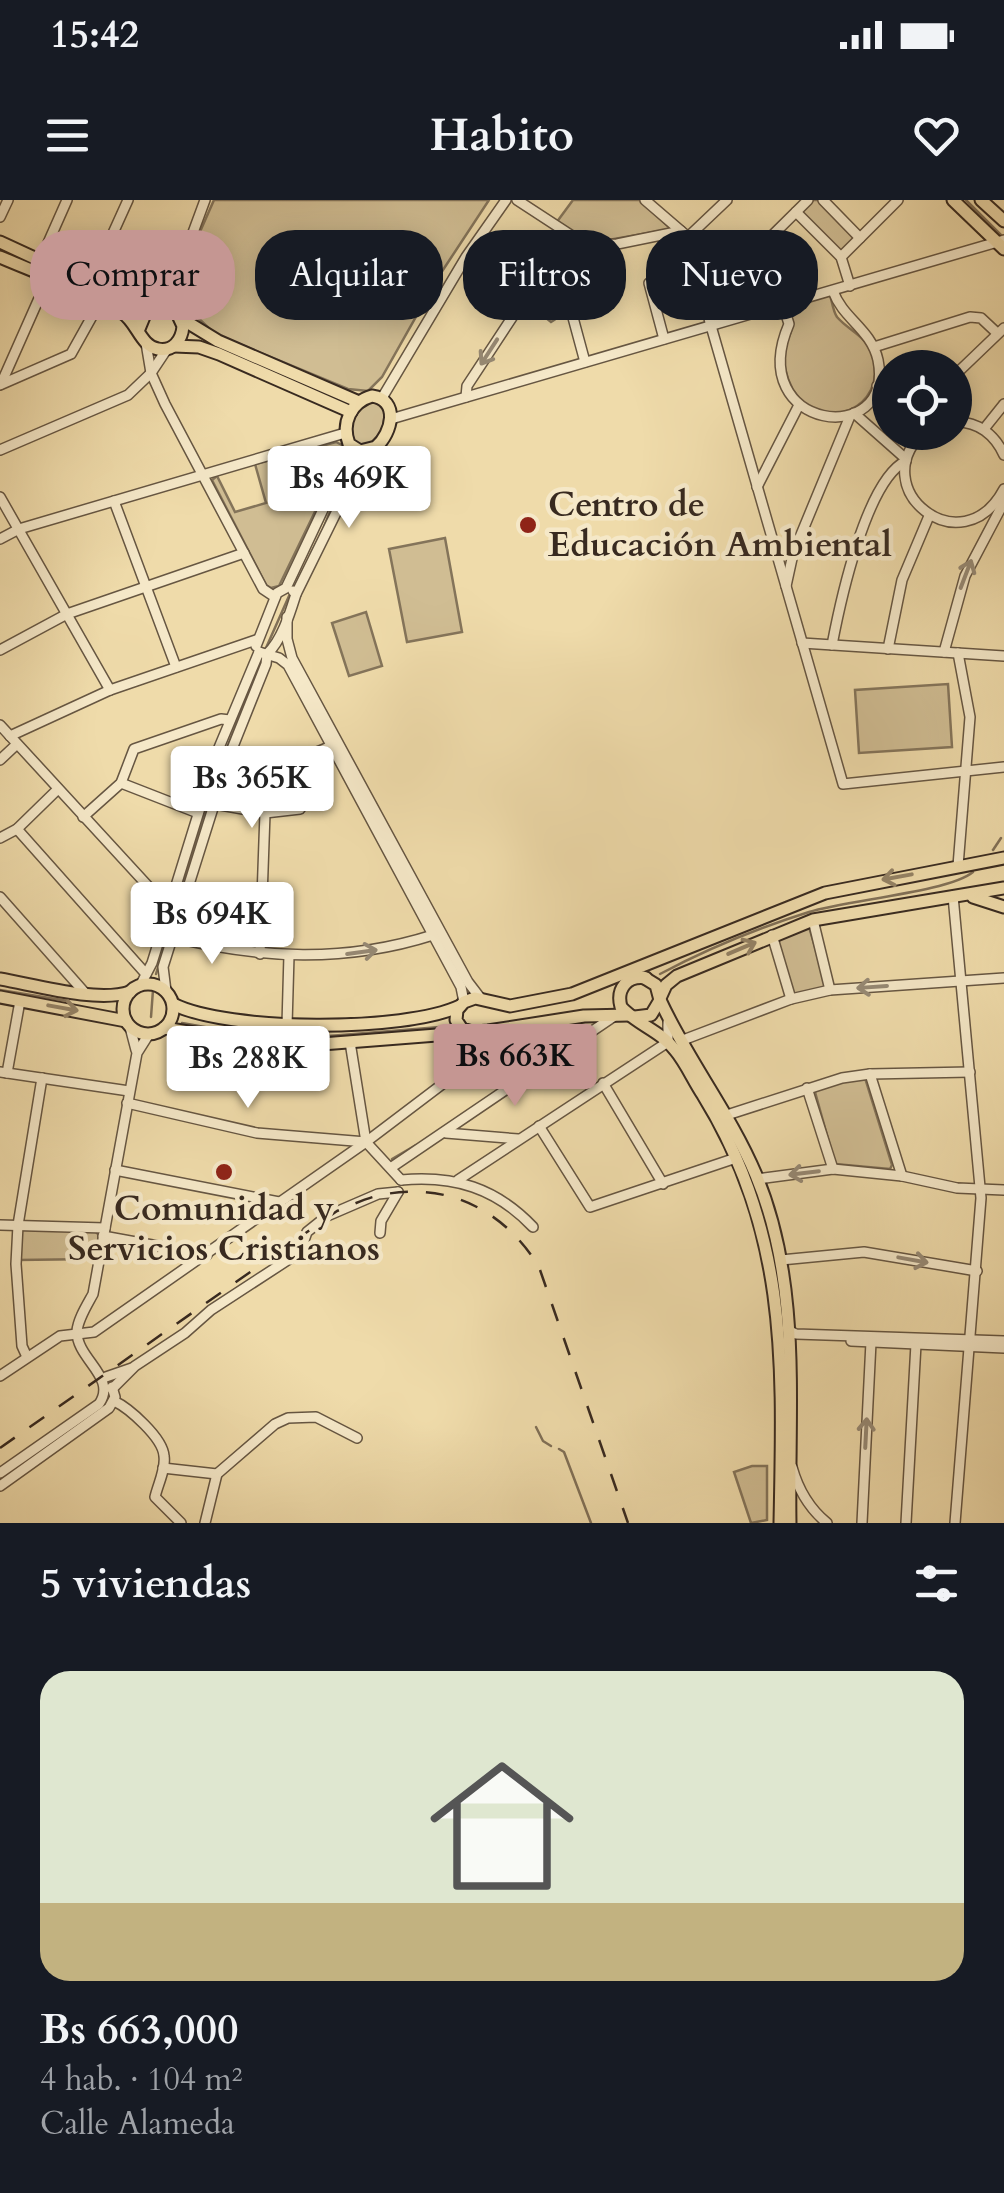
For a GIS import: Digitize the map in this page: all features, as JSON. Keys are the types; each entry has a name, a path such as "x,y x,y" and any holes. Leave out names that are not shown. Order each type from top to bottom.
{"main road":[{"path":"953,200 1002,243"},
{"path":"982,200 1003,220"},
{"path":"0,242 30,256"},
{"path":"0,257 30,270"},
{"path":"130,320 146,343 156,349 199,347 355,407"},
{"path":"139,329 141,320"},
{"path":"170,347 182,334 180,320"},
{"path":"186,320 218,341 355,407"},
{"path":"372,396 382,398 391,418 383,440 367,450 352,448 346,434 355,407 372,396"},
{"path":"173,1004 220,1020 288,1025 433,1015 482,999 510,1006 551,1000 630,972 824,892 998,858 1004,848"},
{"path":"0,998 128,1024 149,1034 164,1028 256,1042 350,1042 494,1030 584,1016 651,1015 666,985 677,976 813,920 1004,888"},
{"path":"956,896 994,901 1004,907"},
{"path":"630,972 656,984 668,1018 727,1114 757,1179 778,1325 780,1523"},
{"path":"630,972 620,1002 626,1016 668,1042 717,1118 782,1260 789,1335 790,1523"},
{"path":"622,988 630,980 646,978"},
{"path":"0,979 115,996 139,984 150,984 166,990 173,1004 172,1017 164,1028"},
{"path":"128,1024 124,1002 139,984"},
{"path":"462,1004 456,1015 458,1025 472,1032"},
{"path":"494,1030 500,1017 495,1005"}],"street":[{"path":"0,217 8,200"},
{"path":"54,230 68,200"},
{"path":"114,230 128,200"},
{"path":"194,230 205,200"},
{"path":"382,398 456,272 506,200"},
{"path":"517,200 561,230"},
{"path":"690,230 727,200"},
{"path":"824,200 860,238"},
{"path":"841,257 898,200"},
{"path":"649,201 681,230"},
{"path":"778,230 806,201"},
{"path":"796,212 841,257 850,286"},
{"path":"818,294 1002,243"},
{"path":"833,290 838,307 860,324 875,350"},
{"path":"874,347 970,317 981,318 1001,331 972,359"},
{"path":"0,385 30,318"},
{"path":"0,385 72,354 90,320"},
{"path":"466,397 467,386 510,320"},
{"path":"573,320 585,362"},
{"path":"659,320 664,340"},
{"path":"710,320 843,784 1004,767"},
{"path":"391,418 732,320"},
{"path":"788,320 779,347 779,364 798,404 822,418 852,415 906,460"},
{"path":"146,343 152,373 202,475 264,589 275,597"},
{"path":"0,450 128,395 152,373 170,347"},
{"path":"786,588 793,554 852,415 872,397"},
{"path":"757,486 798,404"},
{"path":"984,429 1004,404"},
{"path":"972,425 994,438 1004,455"},
{"path":"0,539 19,529 114,500 346,434"},
{"path":"0,760 14,740 110,690 256,640 278,591 286,588 352,448"},
{"path":"139,984 230,720 264,654 274,648 296,594 367,450"},
{"path":"832,645 858,542 888,476 912,450"},
{"path":"748,453 770,461"},
{"path":"906,460 904,476 916,505 929,516 958,523 1002,504"},
{"path":"888,476 898,472 904,476"},
{"path":"944,652 965,576 1002,504 1004,489"},
{"path":"0,498 110,690"},
{"path":"114,500 176,666"},
{"path":"888,648 902,580 929,516"},
{"path":"0,650 67,614 244,553"},
{"path":"776,554 793,554"},
{"path":"286,588 296,594"},
{"path":"287,617 292,658 468,982 482,999"},
{"path":"166,990 163,967 179,914 230,754 266,664 256,640"},
{"path":"802,643 1004,656"},
{"path":"958,653 970,717 958,866"},
{"path":"264,654 288,666 462,987 462,1004"},
{"path":"83,817 121,783 134,748 221,719 230,720"},
{"path":"0,725 83,817 179,914"},
{"path":"218,750 270,763 293,762 331,746"},
{"path":"201,800 266,813 300,810 303,803 293,762"},
{"path":"121,783 198,812"},
{"path":"0,838 17,829 58,790"},
{"path":"260,954 266,813"},
{"path":"17,829 139,984"},
{"path":"0,896 85,993"},
{"path":"955,1523 977,1271 980,1191 956,896"},
{"path":"813,920 830,990"},
{"path":"172,937 260,954 289,955 362,953 433,935"},
{"path":"772,935 792,999"},
{"path":"288,1025 289,955"},
{"path":"63,989 66,971"},
{"path":"683,1040 792,999 830,990 1004,978"},
{"path":"20,1001 4,1072 129,1091"},
{"path":"392,1167 626,1016"},
{"path":"458,1180 668,1042 668,1018"},
{"path":"128,1024 136,1053"},
{"path":"0,1376 60,1336 94,1332 207,1255 494,1045 494,1030"},
{"path":"0,1486 99,1404 105,1394 105,1385 78,1336 92,1294 136,1053 149,1034"},
{"path":"350,1042 366,1142 402,1180"},
{"path":"727,1114 842,1078 970,1072"},
{"path":"870,1074 902,1176"},
{"path":"27,1358 22,1346 16,1264 18,1225 42,1078"},
{"path":"603,1083 663,1184"},
{"path":"807,1088 833,1170"},
{"path":"127,1103 257,1133 366,1142"},
{"path":"539,1126 590,1208 736,1158"},
{"path":"446,1134 519,1139"},
{"path":"115,1170 279,1202"},
{"path":"757,1179 833,1170 902,1176 980,1191 1004,1190"},
{"path":"402,1180 458,1180 505,1202 533,1227"},
{"path":"380,1233 381,1221 402,1180"},
{"path":"112,1388 135,1366 185,1334 211,1310 300,1252 307,1232 327,1216 378,1194 398,1192"},
{"path":"0,1225 104,1232 207,1255"},
{"path":"782,1260 864,1252 977,1271"},
{"path":"789,1335 916,1344 970,1343"},
{"path":"789,1335 1004,1344"},
{"path":"78,1336 106,1377 114,1401"},
{"path":"862,1523 871,1342"},
{"path":"906,1523 916,1344"},
{"path":"106,1377 135,1366"},
{"path":"0,1473 105,1411 114,1401"},
{"path":"114,1401 129,1409 160,1444 163,1468 155,1497 182,1523"},
{"path":"205,1523 217,1474 264,1431 288,1418 316,1417 358,1438"},
{"path":"790,1458 799,1488 815,1513 827,1523"},
{"path":"163,1468 217,1474"}],"shaded area":[{"path":"214,200 489,200 469,230 463,230 463,240 443,270 443,230 255,230 255,320 414,320 382,377 368,391 348,389 215,334 200,320 235,320 235,230 201,230"},
{"path":"573,200 640,200 671,229 646,230 646,233 626,237 626,230 568,230 556,223"},
{"path":"813,200 820,200 857,238 841,253 800,213"},
{"path":"830,295 837,317 872,354 871,390 862,402 835,413 820,412 805,404 790,385 785,368 785,345 791,331 788,320 818,320 818,298"},
{"path":"373,400 384,403 383,425 378,436 361,448 351,440 353,421"},
{"path":"336,442 342,445 343,454 279,586 271,588 212,480 217,476 235,512 266,503 255,464"},
{"path":"445,538 462,632 407,642 389,549"},
{"path":"366,612 382,666 349,676 332,623"},
{"path":"948,684 952,747 859,753 855,690"},
{"path":"232,758 291,767 299,805 269,809 217,803"},
{"path":"809,927 827,987 792,997 776,938"},
{"path":"865,1078 890,1169 835,1164 815,1092 819,1086"},
{"path":"23,1229 94,1230 99,1235 95,1259 18,1260"},
{"path":"767,1466 767,1520 751,1523 734,1472"}],"waterway":[{"path":"966,200 1003,237"},
{"path":"324,527 347,481"},
{"path":"266,648 289,596"},
{"path":"227,748 261,659"},
{"path":"209,798 223,757"},
{"path":"176,906 206,808"},
{"path":"993,850 1001,838"},
{"path":"660,974 733,940 809,912 943,885 973,872"},
{"path":"156,974 173,917"},
{"path":"0,990 68,1001"},
{"path":"151,1017 153,990"},
{"path":"182,1023 244,1034 304,1038 440,1027"},
{"path":"392,1159 416,1145"},
{"path":"536,1427 543,1441 551,1446"},
{"path":"559,1449 564,1452 591,1523"}],"railway":[{"path":"0,1448 337,1211 381,1195 429,1192 451,1197 492,1216 525,1247 539,1267 628,1523"}],"place":[{"name":"Centro de Educación Ambiental","path":"528,525"},
{"name":"Comunidad y Servicios Cristianos","path":"224,1172"}]}
